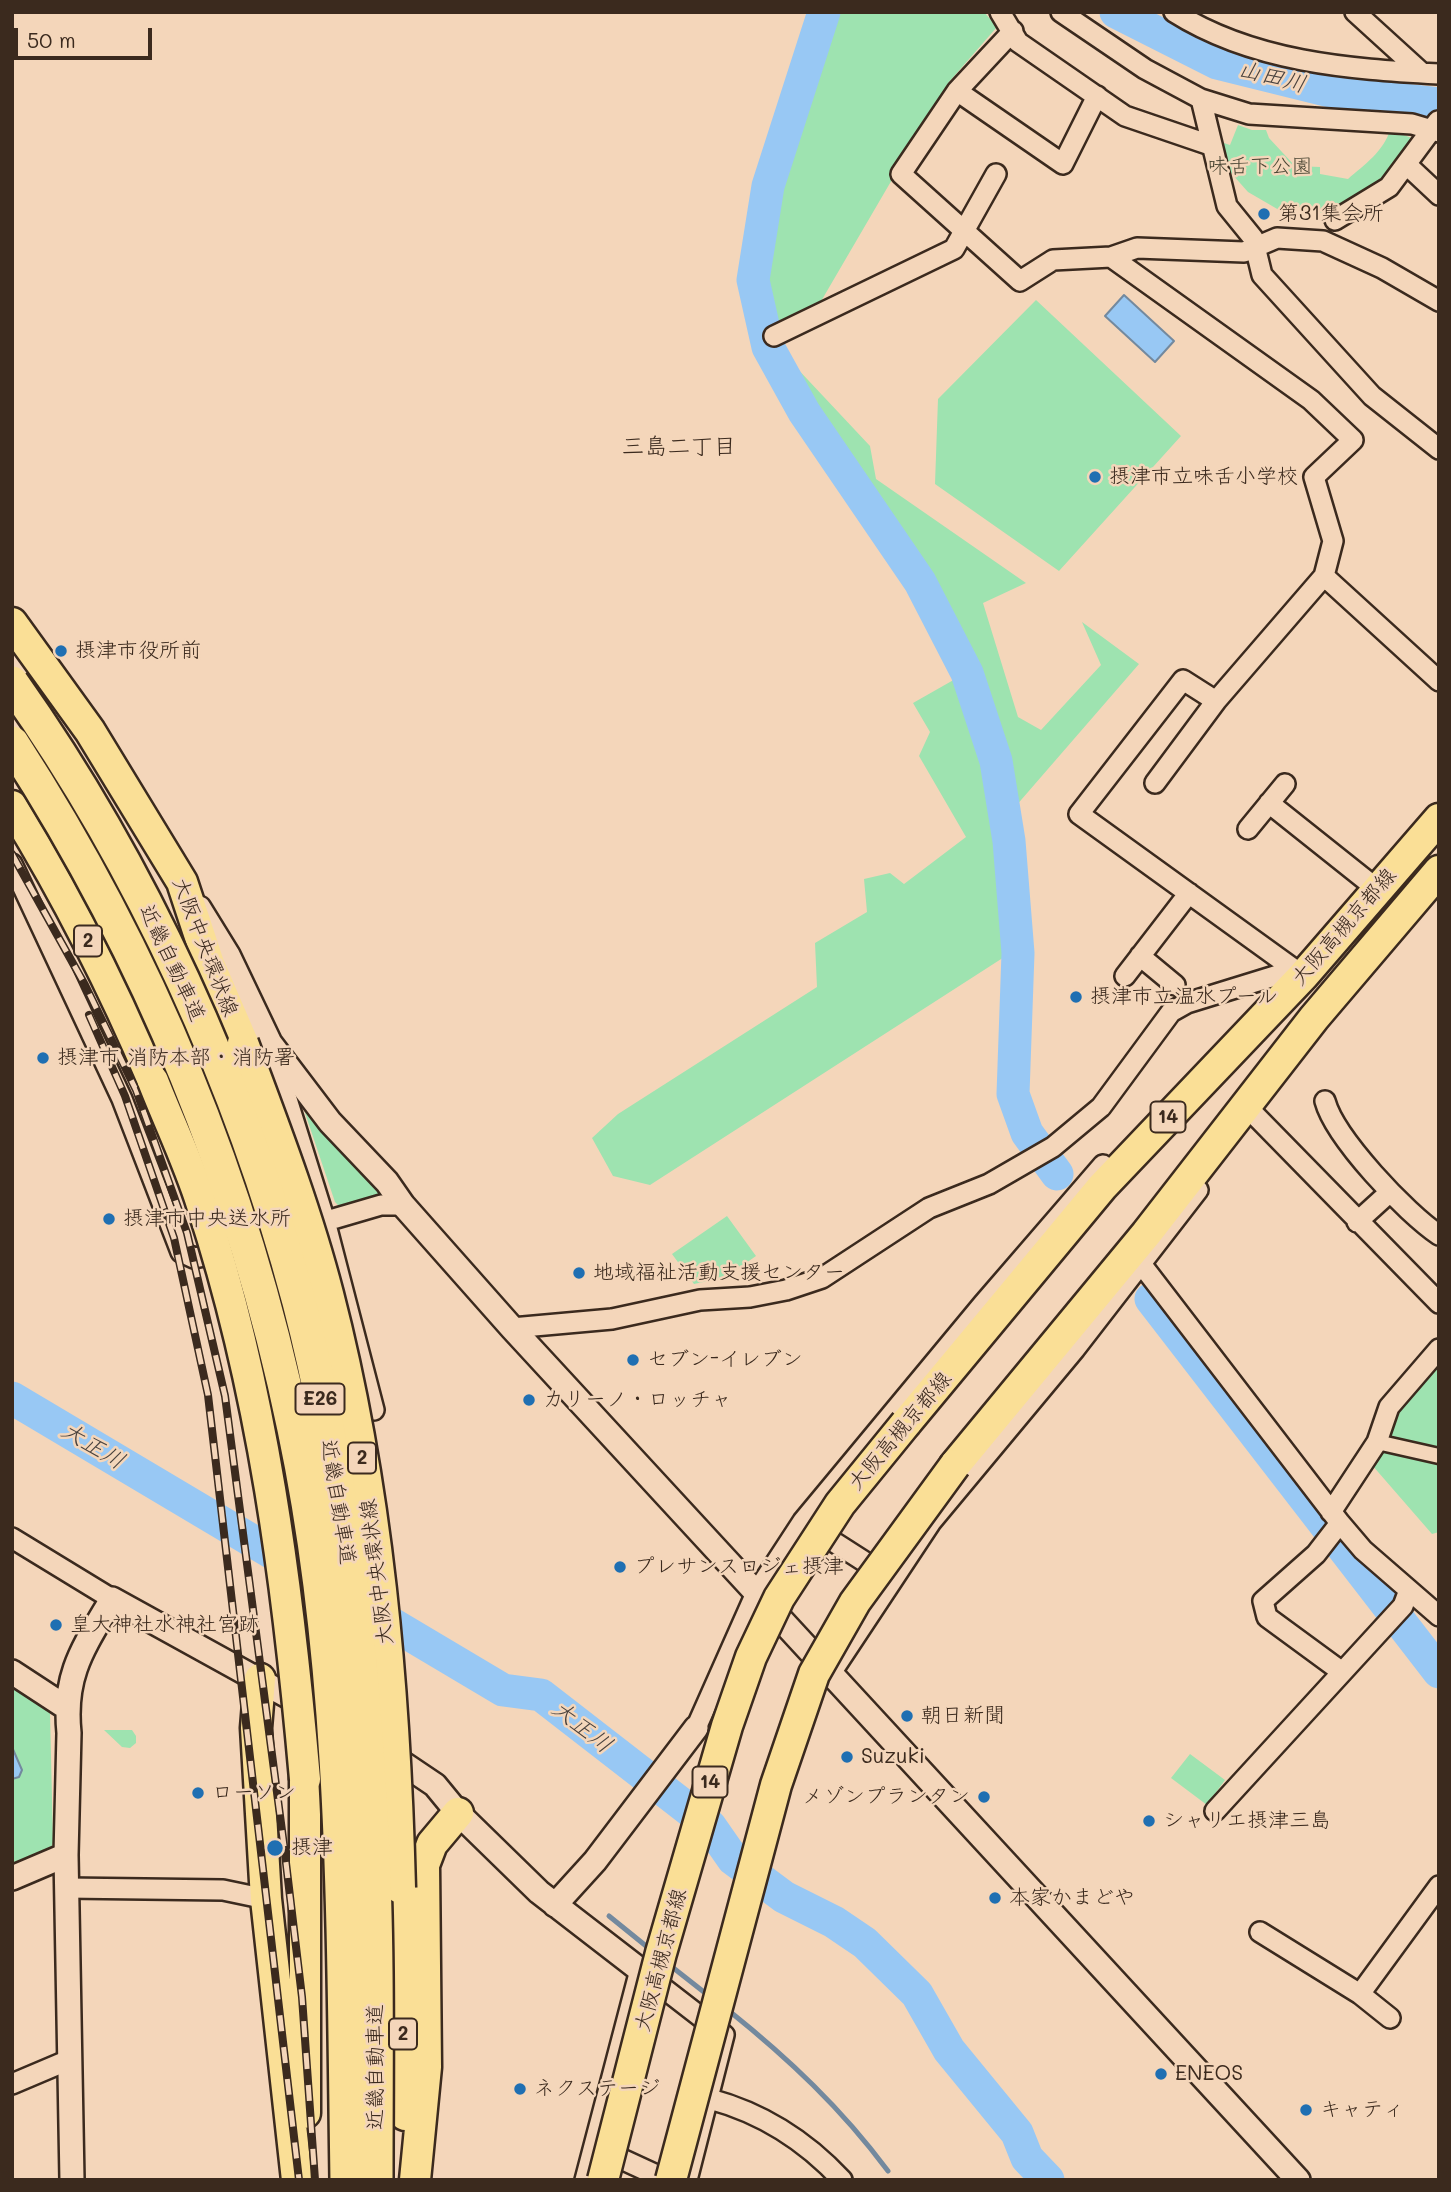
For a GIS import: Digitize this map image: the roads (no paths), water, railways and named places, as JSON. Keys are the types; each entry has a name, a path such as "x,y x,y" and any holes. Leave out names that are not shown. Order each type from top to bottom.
{"highway":[{"name":"近畿自動車道","path":"12,683 92,808 158,928 209,1043 257,1165 299,1302 330,1444 347,1559 362,1699 373,1834 376,2180"},
{"name":"近畿自動車道","path":"12,743 64,823 101,891 180,1054 226,1177 268,1311 295,1432 316,1563 331,1697 342,1889 347,2180"}],"main road":[{"name":"大阪中央環状線","path":"12,623 90,731 182,882 209,964 257,1043 286,1158 324,1281 358,1425 380,1579 388,1665 400,1888 407,2180"},
{"name":"2","path":"12,806 47,863 108,979 153,1082 202,1203 239,1330 281,1551 304,1779 305,2180"},
{"name":"大阪高槻京都線","path":"603,2180 661,1953 727,1726 751,1657 779,1598 840,1504 1102,1187 1439,819"},
{"path":"12,846 108,979"},
{"name":"大阪高槻京都線","path":"669,2180 776,1785 814,1674 855,1602 956,1465 1247,1107 1314,1018 1439,871"},
{"path":"260,1679 256,1728 266,1899 298,2180"},
{"path":"415,2180 426,2067 424,1865 432,1844 458,1813"}],"street":[{"path":"1000,12 1018,42 1125,116 1210,145"},
{"path":"1060,12 1145,69 1201,99 1250,114 1436,127"},
{"path":"1174,12 1192,24 1265,52 1345,69 1430,73"},
{"path":"1355,12 1430,73"},
{"path":"1013,31 957,91 901,174 1020,281 1053,260 1111,257 1137,248 1244,252 1257,249 1277,238 1322,241 1382,268 1439,301"},
{"path":"957,91 1063,164 1097,96"},
{"path":"1201,99 1210,145 1227,206 1253,239 1262,275 1372,396 1439,449"},
{"path":"1335,220 1389,187 1436,127"},
{"path":"1406,165 1439,195"},
{"path":"774,336 954,249 996,174"},
{"path":"1111,257 1311,400 1353,440 1314,477 1333,541 1324,576 1216,701 1155,783"},
{"path":"1324,576 1439,681"},
{"path":"1216,701 1183,680 1079,814 1298,973"},
{"path":"1248,829 1285,784"},
{"path":"1269,803 1377,889"},
{"path":"12,864 122,1099 181,1252 194,1258 213,1257 381,1205 403,1205"},
{"path":"1125,976 1189,893"},
{"path":"1140,956 1175,985"},
{"path":"512,1328 612,1319 700,1300 750,1297 786,1290 822,1278 929,1208 989,1184 1042,1155 1101,1107 1171,1012 1187,1003 1298,973"},
{"path":"257,1043 326,1221 374,1410"},
{"path":"257,1043 387,1182 403,1205 512,1328 1298,2180"},
{"path":"555,1905 594,1861 696,1728 756,1592 803,1521 1084,1185 1127,1141 1209,1073"},
{"path":"1325,1101 1330,1118 1390,1192 1439,1236"},
{"path":"831,1673 931,1522 1142,1265 1196,1193 1247,1107 1439,1303"},
{"path":"1357,1222 1390,1192"},
{"path":"1142,1265 1334,1525 1439,1616"},
{"path":"1342,1672 1267,1617 1263,1601 1316,1555 1377,1442 1389,1407 1439,1349"},
{"path":"1377,1442 1439,1456"},
{"path":"803,1521 892,1580"},
{"path":"12,1538 112,1599 260,1679 415,1769 435,1785 458,1813 555,1905 724,2035 710,2099 687,2180"},
{"path":"1215,1811 1394,1614 1409,1590"},
{"path":"72,2180 66,1888 69,1732 66,1708 74,1669 112,1599"},
{"path":"12,1672 66,1708"},
{"path":"12,1878 66,1854"},
{"path":"1360,1994 1439,1886"},
{"path":"66,1888 223,1890 266,1899"},
{"path":"1260,1932 1360,1994 1390,2018"},
{"path":"585,2180 640,1970"},
{"path":"12,2084 71,2059"},
{"path":"710,2099 750,2110 801,2143 842,2180"},
{"path":"595,2147 669,2180"}],"water":[{"path":"1124,295 1174,341 1155,362 1105,316"},
{"path":"12,1747 22,1770 19,1777 12,1779"}],"waterway":[{"path":"824,12 768,186 753,280 768,347 804,412 920,582 967,673 996,761 1009,841 1018,953 1013,1094 1027,1133 1057,1174"},
{"name":"山田川","path":"1116,12 1217,63 1334,92 1439,104"},
{"path":"1151,1299 1439,1672"},
{"name":"大正川","path":"12,1398 503,1690 541,1695 710,1826 733,1859 784,1897 834,1922 865,1943 917,1994 949,2050 1017,2133 1027,2158 1048,2180"},
{"path":"609,1916 651,1950"},
{"path":"667,1963 709,1996"},
{"path":"728,2010 813,2085 852,2126 888,2171"}],"railway":[{"path":"12,854 85,985 136,1090 187,1233 225,1396 302,1997 315,2180"},
{"path":"89,1015 125,1096 174,1238 208,1395 299,2180"}],"place":[{"name":"第31集会所","path":"1264,214"},
{"name":"摂津市立味舌小学校","path":"1095,477"},
{"name":"摂津市役所前","path":"61,651"},
{"name":"摂津市立温水プール","path":"1076,997"},
{"name":"摂津市 消防本部・消防署","path":"43,1058"},
{"name":"摂津市中央送水所","path":"109,1219"},
{"name":"地域福祉活動支援センター","path":"579,1273"},
{"name":"セブン-イレブン","path":"633,1360"},
{"name":"カリーノ・ロッチャ","path":"529,1400"},
{"name":"プレサンスロジェ摂津","path":"620,1567"},
{"name":"皇大神社水神社宮跡","path":"56,1625"},
{"name":"朝日新聞","path":"907,1716"},
{"name":"Suzuki","path":"847,1757"},
{"name":"ローソン","path":"198,1793"},
{"name":"メゾンプランタン","path":"984,1797"},
{"name":"シャリエ摂津三島","path":"1149,1821"},
{"name":"摂津","path":"275,1848"},
{"name":"本家かまどや","path":"995,1898"},
{"name":"ENEOS","path":"1161,2074"},
{"name":"ネクステージ","path":"520,2089"},
{"name":"キャティ","path":"1306,2110"}],"district":[{"name":"三島二丁目","path":"679,447"}],"park label":[{"name":"味舌下公園","path":"1260,167"}]}
